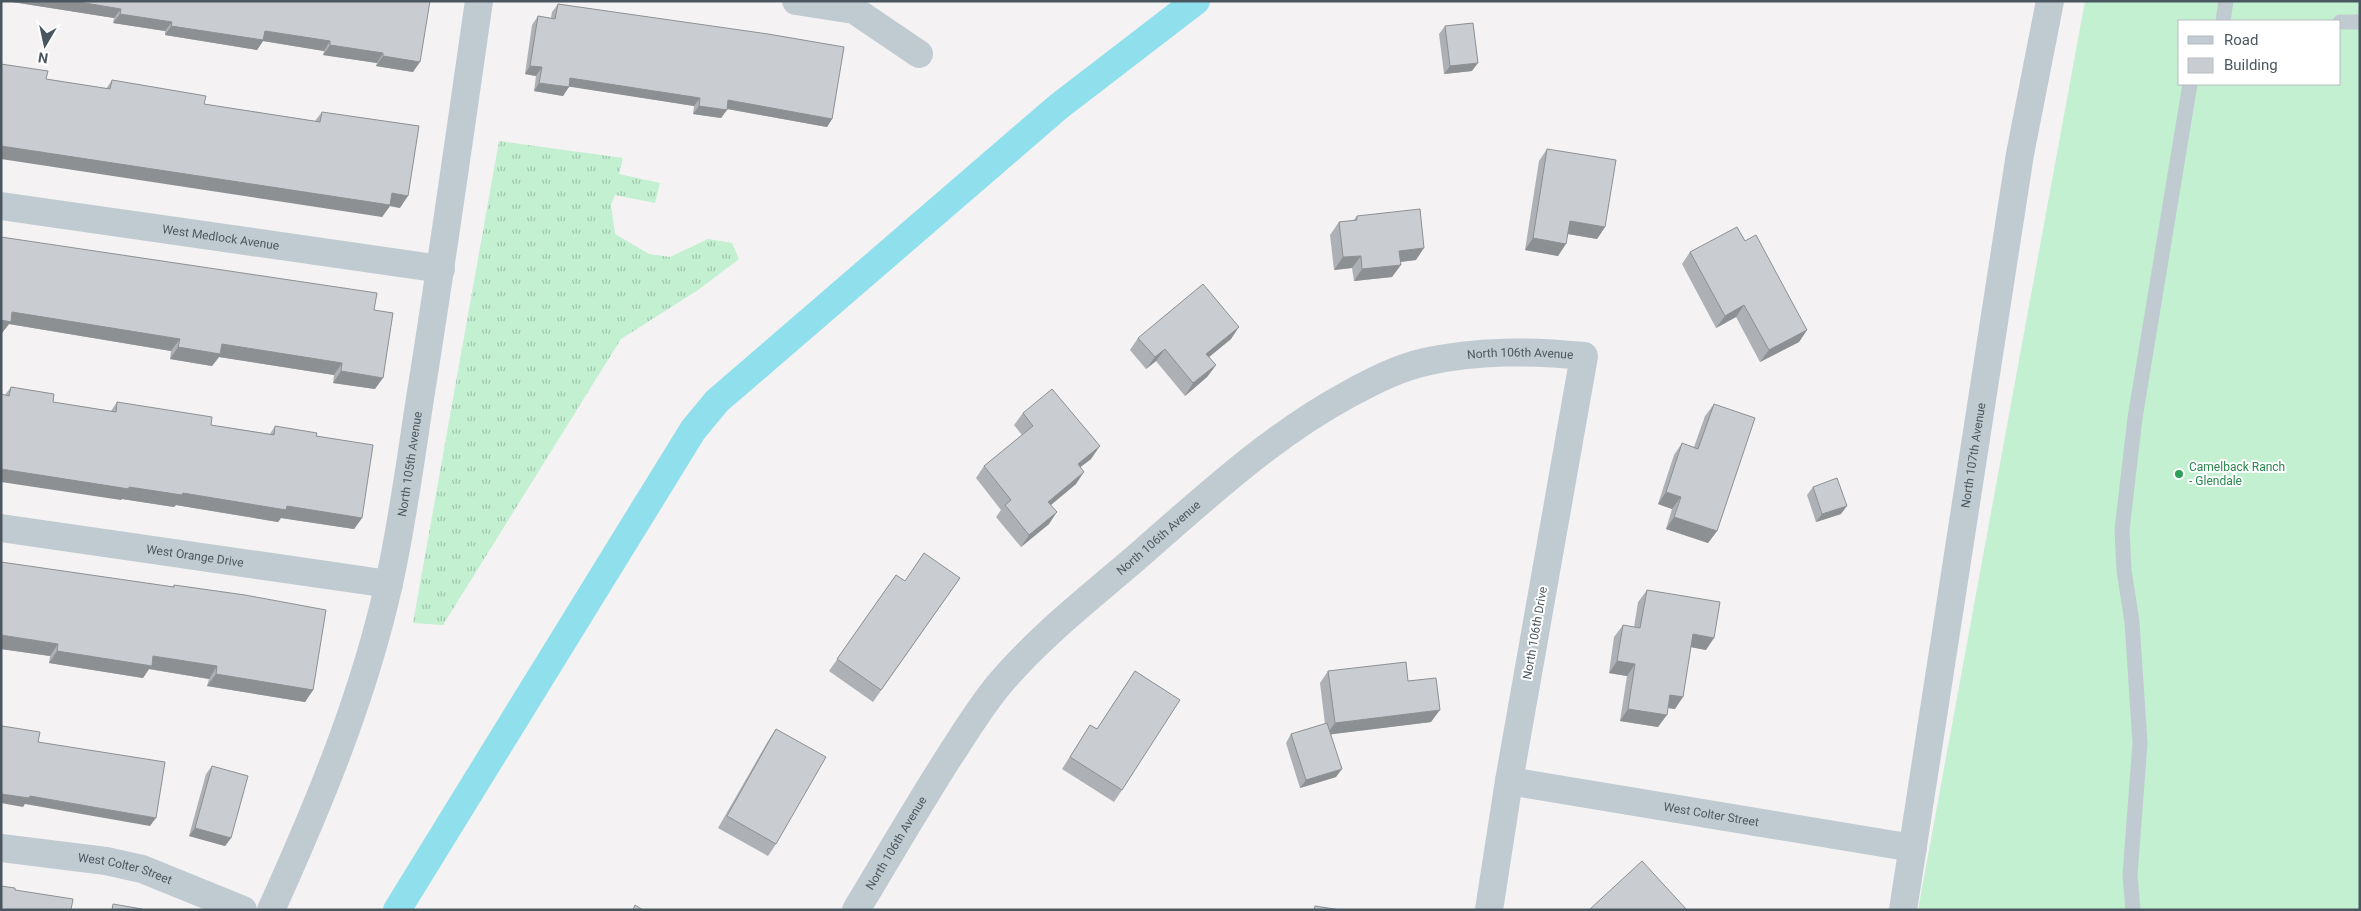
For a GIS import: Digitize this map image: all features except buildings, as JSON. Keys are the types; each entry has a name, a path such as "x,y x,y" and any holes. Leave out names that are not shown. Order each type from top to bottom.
{"street":[{"name":"North 105th Avenue","path":"271,910 303,839 340,747 364,674 389,584 441,269 479,1"},
{"path":"796,1 854,10 919,54"},
{"name":"North 107th Avenue","path":"1903,910 2020,154 2050,1"},
{"name":"West Medlock Avenue","path":"1,206 441,269"},
{"name":"North 106th Avenue","path":"856,910 936,778 971,724 1002,682 1036,646 1215,489 1266,448 1319,410 1376,379 1423,362 1480,352 1533,351 1584,356"},
{"name":"North 106th Drive","path":"1488,910 1584,356"},
{"name":"West Orange Drive","path":"1,528 389,584"},
{"name":"West Colter Street","path":"1509,781 1913,848"},
{"name":"West Colter Street","path":"1,848 106,861 142,869 243,910"}],"lane":[{"path":"2222,20 2226,1"},
{"path":"2341,22 2360,22"},
{"path":"2133,910 2130,876 2140,743 2132,622 2124,570 2122,530 2135,418 2190,85"}],"green space":[{"name":"Camelback Ranch - Glendale","path":"2085,1 2360,1 2360,910 1918,910"},
{"path":"499,141 623,158 619,174 660,183 655,203 615,195 611,205 615,234 649,254 670,257 708,239 732,243 739,259 698,290 621,339 443,625 413,623"}],"waterway":[{"path":"397,910 693,430 717,401 1058,107 1196,1"}],"place":[{"name":"Camelback Ranch - Glendale","path":"2179,474"}]}
